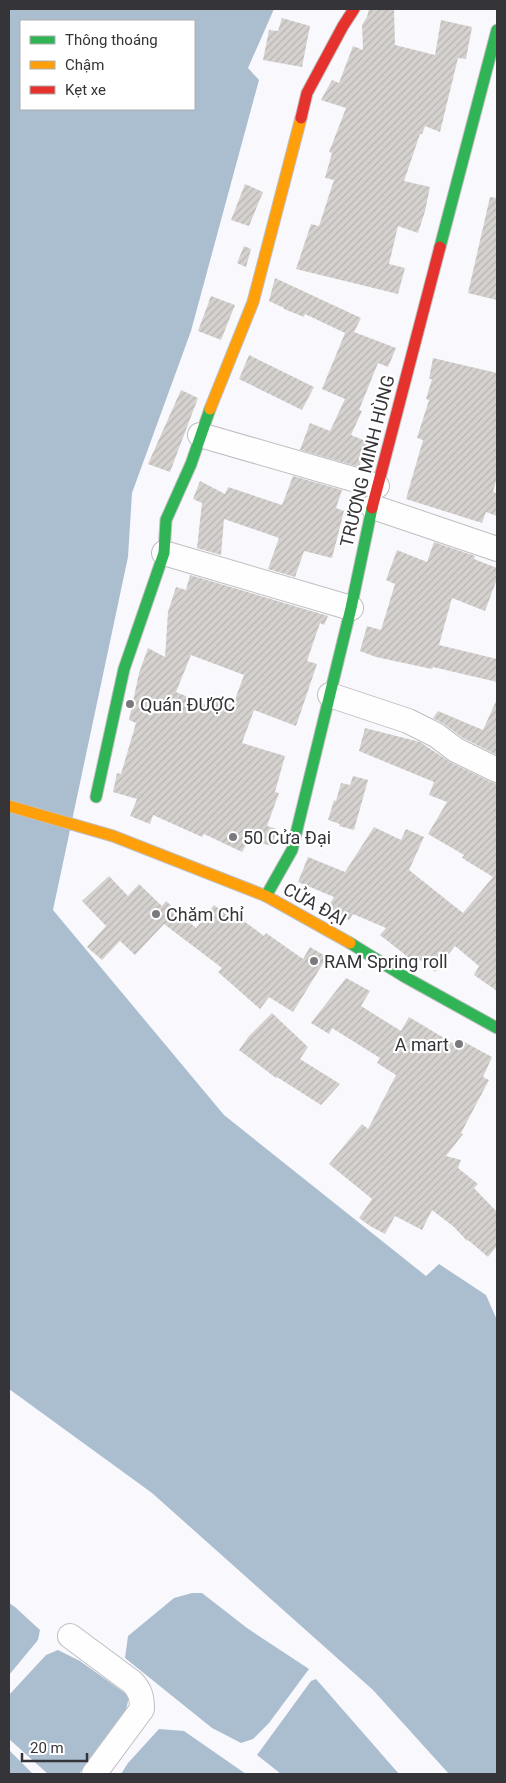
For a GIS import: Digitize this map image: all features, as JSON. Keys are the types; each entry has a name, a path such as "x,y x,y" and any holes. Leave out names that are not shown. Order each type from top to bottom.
{"street":[{"path":"96,797 124,669 164,553 166,520 191,464 200,435 253,302 306,94 354,9"},
{"name":"TRƯƠNG MINH HÙNG","path":"266,896 292,850 351,608 375,497 497,30"},
{"path":"200,435 375,497 497,549"},
{"path":"164,553 351,608"},
{"path":"330,695 408,721 436,735 456,750 497,770"},
{"name":"CỬA ĐẠI","path":"9,806 105,834 266,896 497,1028"},
{"path":"70,1636 132,1682 139,1689 142,1698 142,1709 94,1774"}],"water":[{"path":"9,9 274,9 248,68 259,80 191,331 132,493 128,557 53,910 224,1115 426,1276 439,1264 486,1295 497,1320 497,1774 449,1774 373,1690 152,1493 9,1389"},
{"path":"192,1593 202,1593 247,1628 309,1669 269,1723 253,1739 241,1743 212,1728 125,1658 128,1636 174,1598"},
{"path":"9,1603 40,1630 38,1640 9,1675"},
{"path":"58,1650 80,1661 129,1696 126,1711 79,1774 48,1774 9,1739 9,1695 46,1655"},
{"path":"316,1679 399,1774 281,1774 257,1755 311,1681"},
{"path":"159,1729 184,1731 246,1774 121,1774 128,1763"},
{"path":"9,1750 33,1774 9,1774"}],"building":[{"path":"369,9 394,9 395,45 435,55 441,20 472,27 466,59 458,58 440,132 425,126 422,134 420,134 404,181 430,187 418,233 398,226 389,264 405,268 398,294 296,269 311,224 319,226 334,180 325,178 332,153 329,152 346,108 321,100 332,80 339,83 353,46 363,50 362,25"},
{"path":"282,18 310,26 302,67 263,60 269,30 278,31"},
{"path":"245,184 263,192 249,226 231,220"},
{"path":"490,197 497,198 497,300 468,293"},
{"path":"244,246 251,249 246,267 237,263"},
{"path":"275,278 361,318 354,332 396,348 388,367 378,363 359,410 362,411 351,435 368,442 359,467 300,450 310,423 330,431 345,399 322,389 345,333 305,314 304,317 269,301"},
{"path":"211,296 235,305 221,340 198,331"},
{"path":"249,355 314,387 302,410 239,379"},
{"path":"433,358 497,373 497,477 493,492 497,493 497,516 486,512 482,523 406,499 423,440 417,438 429,400 426,399 432,379 429,379"},
{"path":"181,390 198,398 170,472 148,464"},
{"path":"293,476 342,490 336,508 344,511 332,558 304,551 295,577 268,569 279,538 224,519 221,555 197,548 202,503 193,499 200,481 225,494 228,487 282,505"},
{"path":"434,542 475,556 474,559 497,568 497,579 485,611 452,598 439,645 497,659 497,682 433,667 432,669 376,657 360,651 367,626 381,630 395,584 386,580 397,550 427,562"},
{"path":"190,575 328,616 324,625 320,623 307,661 317,664 296,726 254,710 242,743 285,756 275,792 279,793 267,826 277,829 272,846 249,840 242,852 204,834 202,837 153,815 150,824 130,816 137,799 113,792 117,773 121,774 136,723 129,720 139,673 148,648 165,657 168,612 176,587 186,590","holes":["191,655 244,675 233,705 213,698 210,706 176,692"]},
{"path":"497,699 497,755 463,738 433,718 438,711 483,730"},
{"path":"365,728 420,742 450,762 497,784 497,991 474,975 479,966 455,946 435,972 416,957 413,961 380,935 386,928 353,914 349,920 328,907 334,897 298,882 308,857 345,872 374,827 401,840 406,829 424,837 409,870 463,913 493,877 462,858 464,855 428,834 447,802 429,795 434,782 359,751"},
{"path":"353,776 368,780 354,830 339,826 340,824 328,820 341,783 350,785"},
{"path":"109,876 128,896 139,884 162,906 166,901 196,928 214,905 238,923 241,919 264,936 266,933 303,959 310,947 327,957 293,1012 269,997 260,1009 218,972 222,968 164,924 135,955 120,941 102,960 87,947 106,926 82,901"},
{"path":"346,978 370,991 361,1006 401,1031 409,1017 454,1044 457,1038 492,1057 483,1077 489,1080 461,1133 463,1134 446,1156 461,1160 458,1168 478,1184 474,1188 497,1212 497,1246 488,1257 432,1210 422,1230 395,1216 385,1234 370,1226 359,1218 372,1199 329,1164 362,1124 368,1129 396,1075 377,1063 380,1058 332,1028 329,1034 311,1023"},
{"path":"272,1013 308,1047 300,1059 340,1084 321,1105 276,1078 239,1050 249,1036"}],"traffic: fast":[{"path":"440,247 497,30"},
{"path":"96,797 124,669 164,553 166,520 191,464 210,409"},
{"path":"266,896 292,850 351,608 372,508"},
{"path":"350,943 405,977 497,1028"}],"traffic: slow":[{"path":"210,409 253,302 301,118"},
{"path":"9,806 113,836 266,896 350,943"}],"traffic: jam":[{"path":"301,118 307,93 354,9"},
{"path":"372,508 440,247"}],"place":[{"name":"Quán ĐƯỢC","path":"130,704"},
{"name":"50 Cửa Đại","path":"233,837"},
{"name":"Chăm Chỉ","path":"156,914"},
{"name":"RAM Spring roll","path":"314,961"},
{"name":"A mart","path":"459,1044"}]}
